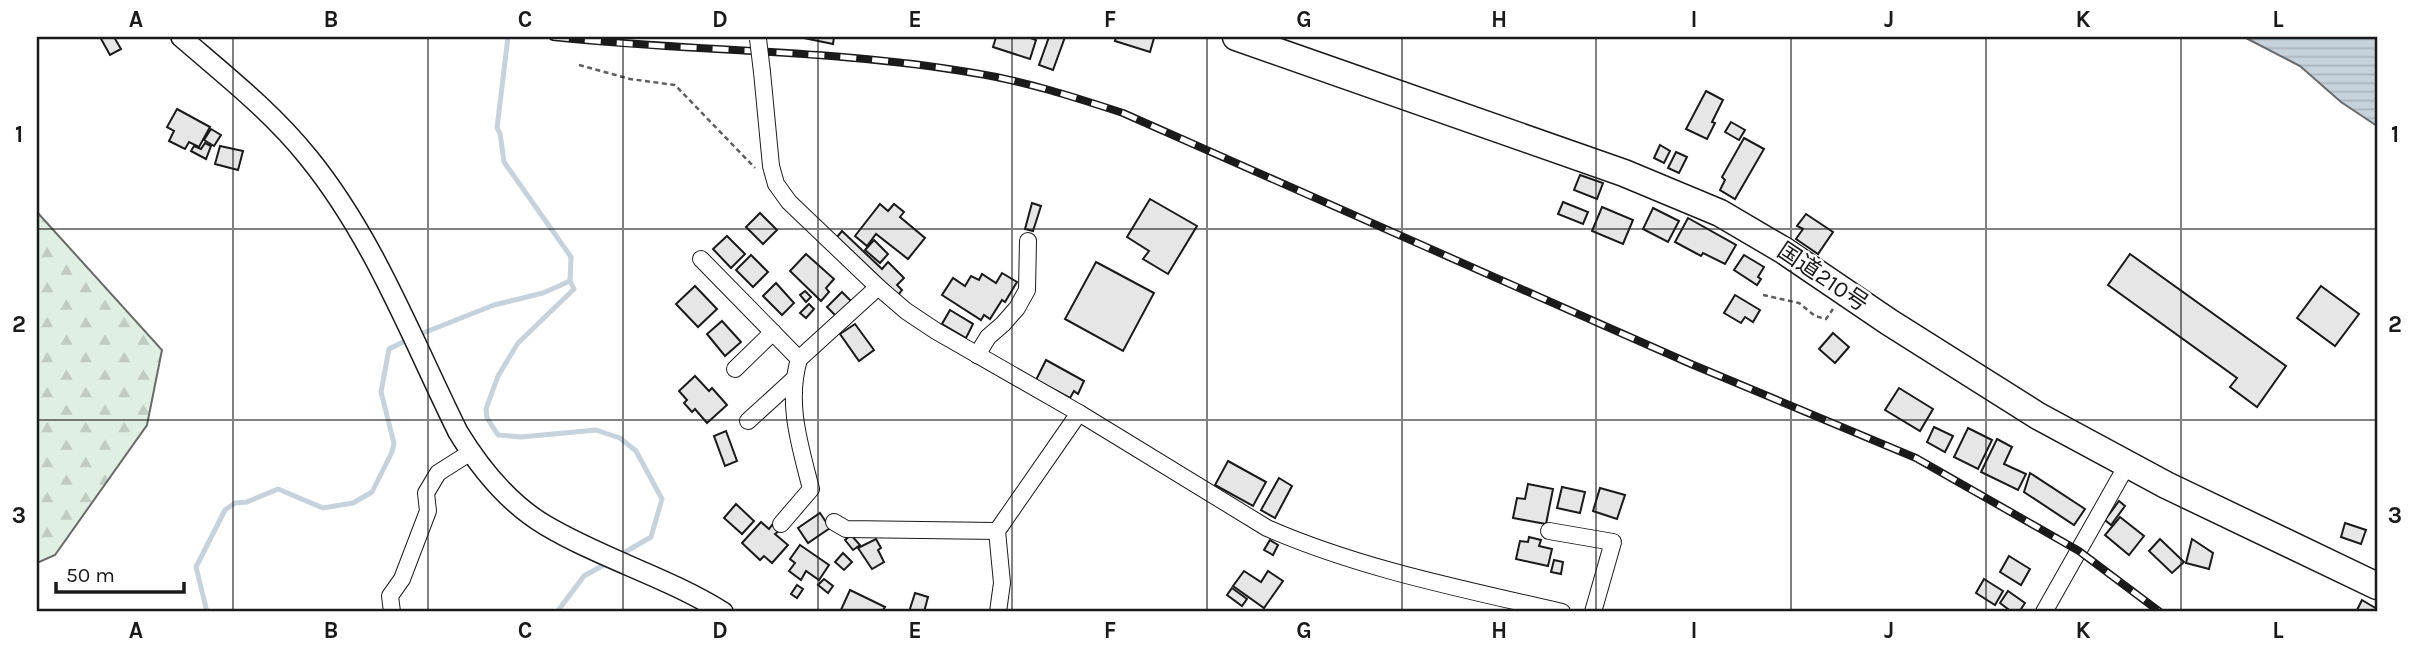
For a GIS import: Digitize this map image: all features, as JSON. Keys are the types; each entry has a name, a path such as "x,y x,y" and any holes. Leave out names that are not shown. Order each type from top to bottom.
{"highway":[{"name":"国道210号","path":"1237,37 1589,160 1691,200 1749,229 2038,416 2127,465 2377,586"}],"street":[{"path":"181,37 281,125 331,188 368,246 448,412 483,470 533,517 723,612"},
{"path":"758,38 771,166 775,181 789,202 878,287 922,322 1079,413 1242,514 1296,541 1482,595 1562,612"},
{"path":"977,355 988,337 1017,308 1027,290 1028,241"},
{"path":"701,259 799,359"},
{"path":"781,524 811,489 794,421 793,379 799,359 878,287"},
{"path":"736,369 773,332"},
{"path":"748,421 793,379"},
{"path":"998,612 1002,583 997,531 1079,413"},
{"path":"391,612 390,596 402,579 428,511 426,493 438,473 471,452"},
{"path":"2044,612 2127,465"},
{"path":"834,522 846,529 997,531"},
{"path":"1549,531 1613,542 1593,612"}],"path":[{"path":"579,65 629,79 675,86 762,175 775,181"},
{"path":"1763,295 1799,303 1815,316 1826,319 1846,293"}],"green space":[{"path":"37,212 162,350 147,425 55,555 37,563"}],"shaded area":[{"path":"2244,37 2377,37 2377,126 2341,102 2300,66"}],"building":[{"path":"100,37 114,37 121,49 110,55"},
{"path":"799,37 834,37 833,44"},
{"path":"996,37 1028,37 1036,40 1030,59 993,47"},
{"path":"1049,37 1065,37 1053,70 1039,65"},
{"path":"1116,37 1154,38 1150,52 1115,41"},
{"path":"1706,91 1723,100 1707,139 1686,129"},
{"path":"177,109 210,127 199,147 189,142 185,149 169,141 174,131 167,127"},
{"path":"1731,122 1745,130 1739,140 1725,132"},
{"path":"211,129 221,135 214,146 204,140"},
{"path":"1744,138 1764,149 1735,199 1720,190 1725,180 1722,177"},
{"path":"205,143 211,146 206,159 191,151 194,146 201,149"},
{"path":"1660,145 1670,151 1664,163 1654,158"},
{"path":"220,146 243,151 238,170 215,164"},
{"path":"1676,152 1687,157 1679,173 1668,168"},
{"path":"1580,175 1603,183 1597,199 1574,190"},
{"path":"1150,199 1197,226 1168,274 1143,259 1149,251 1127,237"},
{"path":"1563,202 1588,212 1583,224 1558,214"},
{"path":"1032,203 1041,206 1033,231 1025,229"},
{"path":"880,204 888,211 894,204 904,212 900,217 925,238 908,259 876,234 867,246 855,236"},
{"path":"1602,207 1633,220 1623,244 1592,231"},
{"path":"1653,208 1679,221 1668,242 1643,229"},
{"path":"760,213 777,230 763,244 746,227"},
{"path":"1806,214 1833,232 1818,254 1796,239 1803,229 1797,226"},
{"path":"1688,218 1736,245 1725,264 1703,253 1701,256 1675,242"},
{"path":"842,231 882,269 888,262 904,278 897,285 902,290 898,295 837,237"},
{"path":"727,236 745,254 731,268 713,249"},
{"path":"874,240 888,254 880,263 865,250"},
{"path":"806,254 834,279 826,288 829,292 821,301 790,271"},
{"path":"2130,254 2286,366 2257,407 2230,387 2237,378 2108,285"},
{"path":"751,255 768,272 753,287 736,270"},
{"path":"1744,255 1764,267 1757,285 1734,270"},
{"path":"1096,262 1154,293 1123,351 1065,319"},
{"path":"1002,273 1017,282 990,319 984,315 981,320 942,295 953,278 965,286 971,276 979,280 982,274 996,283"},
{"path":"776,283 794,303 782,315 763,296"},
{"path":"695,286 717,309 698,327 676,304"},
{"path":"2321,286 2359,314 2335,346 2297,318"},
{"path":"805,291 811,297 806,302 800,295"},
{"path":"842,292 852,302 837,317 827,307"},
{"path":"1735,295 1760,310 1753,322 1745,317 1741,323 1724,313"},
{"path":"809,304 814,309 806,318 800,313"},
{"path":"950,310 973,324 966,338 942,324"},
{"path":"722,321 741,342 725,356 707,334"},
{"path":"855,324 874,350 859,361 840,334"},
{"path":"1833,333 1849,347 1835,363 1819,349"},
{"path":"1046,360 1084,381 1078,394 1074,391 1070,398 1036,380"},
{"path":"695,376 709,391 712,388 727,405 707,423 695,409 692,412 684,403 687,400 679,391"},
{"path":"1899,388 1933,409 1920,431 1885,410"},
{"path":"1934,427 1953,436 1945,452 1927,442"},
{"path":"1968,428 1992,440 1978,469 1954,457"},
{"path":"726,431 737,461 725,466 714,436"},
{"path":"1997,439 2012,447 2004,464 2026,474 2018,490 1981,472"},
{"path":"1228,461 1266,482 1253,506 1215,485"},
{"path":"2030,473 2085,509 2074,525 2024,492"},
{"path":"1279,478 1292,486 1275,518 1261,510"},
{"path":"1528,484 1553,489 1546,524 1513,518 1517,498 1525,499"},
{"path":"1562,487 1585,492 1580,513 1557,508"},
{"path":"1600,488 1625,495 1617,519 1593,511"},
{"path":"2119,501 2125,506 2111,525 2105,520"},
{"path":"736,504 754,521 742,534 724,518"},
{"path":"820,513 830,528 808,543 798,528"},
{"path":"2120,517 2144,536 2129,555 2105,535"},
{"path":"761,522 769,529 772,525 779,531 775,534 788,545 772,563 764,556 760,560 742,543"},
{"path":"2345,523 2366,530 2361,544 2341,537"},
{"path":"851,535 860,545 853,550 845,540"},
{"path":"1529,537 1541,540 1539,546 1552,549 1548,566 1516,559 1520,541 1528,542"},
{"path":"876,539 884,562 872,569 858,548"},
{"path":"2160,539 2184,562 2172,573 2149,551"},
{"path":"2192,539 2213,553 2209,569 2186,563"},
{"path":"1270,540 1278,545 1273,555 1264,550"},
{"path":"800,545 829,565 819,580 806,571 801,580 789,571 795,563 790,559"},
{"path":"843,553 852,562 844,570 835,562"},
{"path":"2009,556 2030,569 2021,585 2000,572"},
{"path":"1554,560 1563,562 1561,574 1551,572"},
{"path":"1244,571 1261,582 1268,571 1283,581 1264,608 1233,586"},
{"path":"824,579 833,586 828,593 818,585"},
{"path":"1984,579 2003,591 1995,605 1976,593"},
{"path":"797,585 803,589 797,598 791,594"},
{"path":"1232,588 1247,599 1242,606 1227,595"},
{"path":"850,590 885,607 882,612 840,612"},
{"path":"2008,591 2025,603 2019,612 2012,612 2000,603"},
{"path":"915,593 928,597 924,612 909,612"},
{"path":"2362,600 2377,609 2377,612 2356,612"}],"waterway":[{"path":"508,37 497,128 504,162 571,257 570,281 574,289 518,343 498,376 486,409 487,418 498,435 521,437 596,430 620,438 636,451 662,499 651,537 620,555"},
{"path":"418,335 494,305 543,293 570,281"},
{"path":"207,612 196,567 225,510 235,503 247,502 278,489 323,508 353,503 372,492 394,443 381,392 389,349 409,339"},
{"path":"557,612 584,576 609,562"}],"railway":[{"path":"553,37 922,65 1012,80 1123,113 1691,364 1916,458 2079,551 2160,612"}]}
